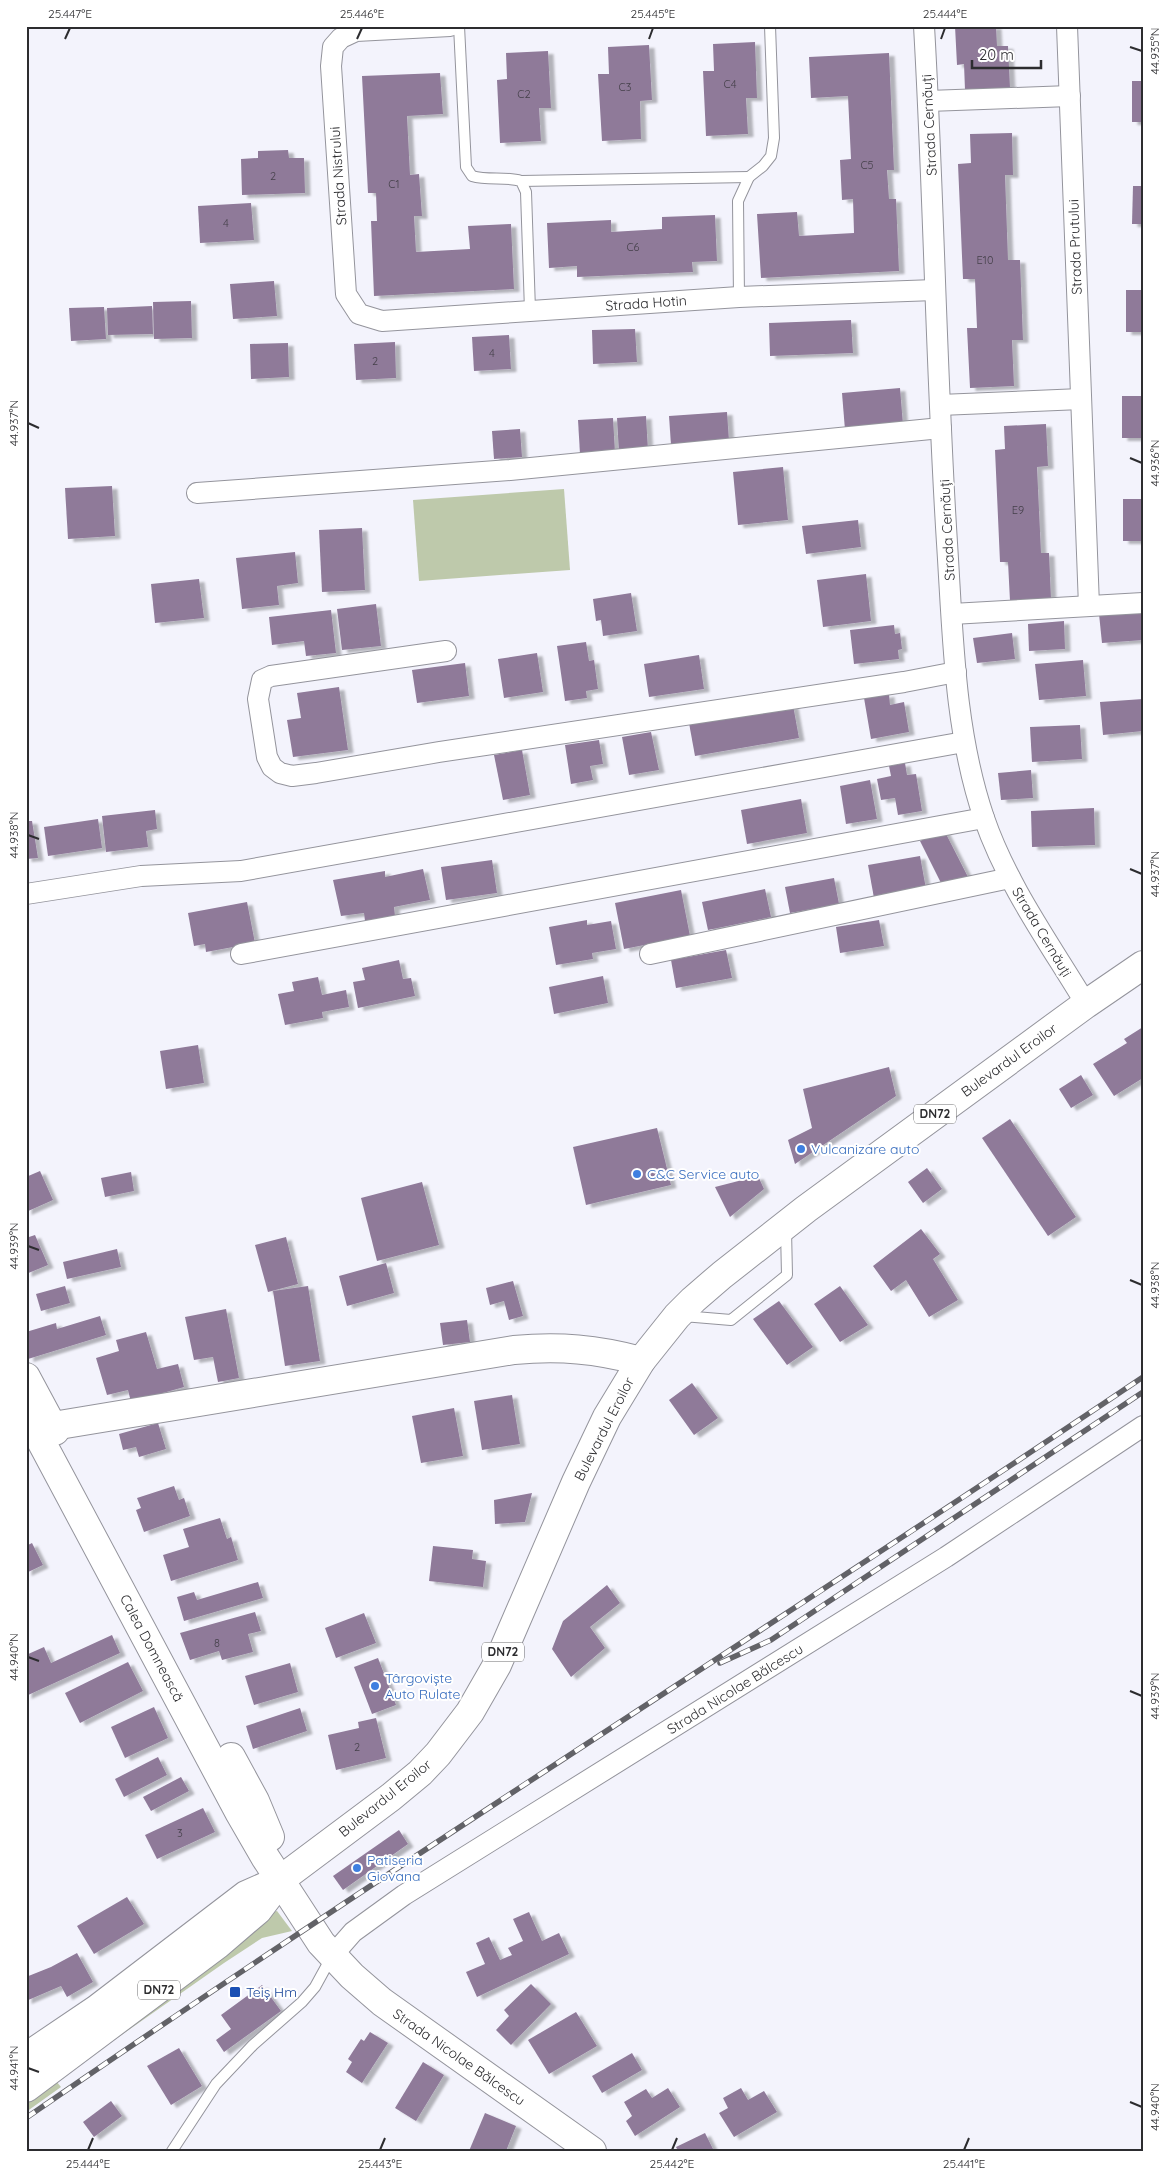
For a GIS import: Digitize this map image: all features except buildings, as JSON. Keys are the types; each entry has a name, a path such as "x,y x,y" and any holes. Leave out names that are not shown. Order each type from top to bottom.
{"main road":[{"name":"Bulevardul Eroilor","path":"26,2056 97,2009 246,1895 280,1880 420,1773 454,1735 497,1665 576,1482 607,1417 641,1361 677,1316 722,1275 786,1224 1086,1004 1143,965"},
{"path":"38,1423 514,1350 550,1347 582,1348 641,1361"},
{"name":"Calea Domnească","path":"26,1377 38,1423 239,1812 280,1880"},
{"name":"Calea Domnească","path":"38,1423 255,1801 271,1843 280,1880"},
{"name":"Bulevardul Eroilor","path":"26,2088 217,1945 258,1910 280,1880"},
{"name":"Strada Nicolae Bălcescu","path":"280,1880 309,1926 332,1956 382,2002 592,2151"}],"street":[{"name":"Strada Nistrului","path":"359,314 346,294 331,66 333,47 341,38 356,30 450,26"},
{"name":"Strada Cernăuți","path":"924,26 941,428 956,672 964,742 984,818 998,853 1010,878 1086,1004"},
{"name":"Strada Prutului","path":"1067,26 1088,606"},
{"path":"928,100 1070,96"},
{"name":"Strada Hotin","path":"359,314 382,321 739,297 935,290"},
{"path":"940,405 1081,399"},
{"path":"197,493 510,470 941,428"},
{"path":"952,614 1143,603"},
{"path":"446,651 271,676 262,680 258,699 267,757 272,767 280,774 292,776 316,774 439,752 904,682 956,672"},
{"path":"26,894 141,876 241,871 964,742"},
{"path":"241,954 984,818"},
{"path":"650,954 1010,878"},
{"name":"Strada Nicolae Bălcescu","path":"332,1956 353,1932 404,1896 946,1557 1143,1426"}],"lane":[{"path":"458,26 466,167 472,176 482,179 508,177 521,182 749,177"},
{"path":"739,297 738,201 749,177 763,166 771,156 774,138 770,26"},
{"path":"521,182 526,192 530,310"},
{"path":"677,1316 731,1320 788,1275 786,1224"},
{"path":"172,2151 216,2084 253,2045 302,2002 315,1987 332,1956"}],"green space":[{"path":"564,489 570,570 419,581 413,500"},
{"path":"277,1911 292,1931 262,1938 224,1963 56,2081 61,2087 26,2112 26,2095 269,1913"}],"railway":[{"path":"26,2118 304,1930 864,1563 1143,1377"},
{"path":"720,1663 771,1640 1143,1392"}],"place":[{"name":"Vulcanizare auto","path":"801,1149"},
{"name":"C&C Service auto","path":"637,1174"},
{"name":"Târgoviște Auto Rulate","path":"375,1686"},
{"name":"Patiseria Giovana","path":"357,1868"},
{"name":"Teiș Hm","path":"235,1992"}]}
